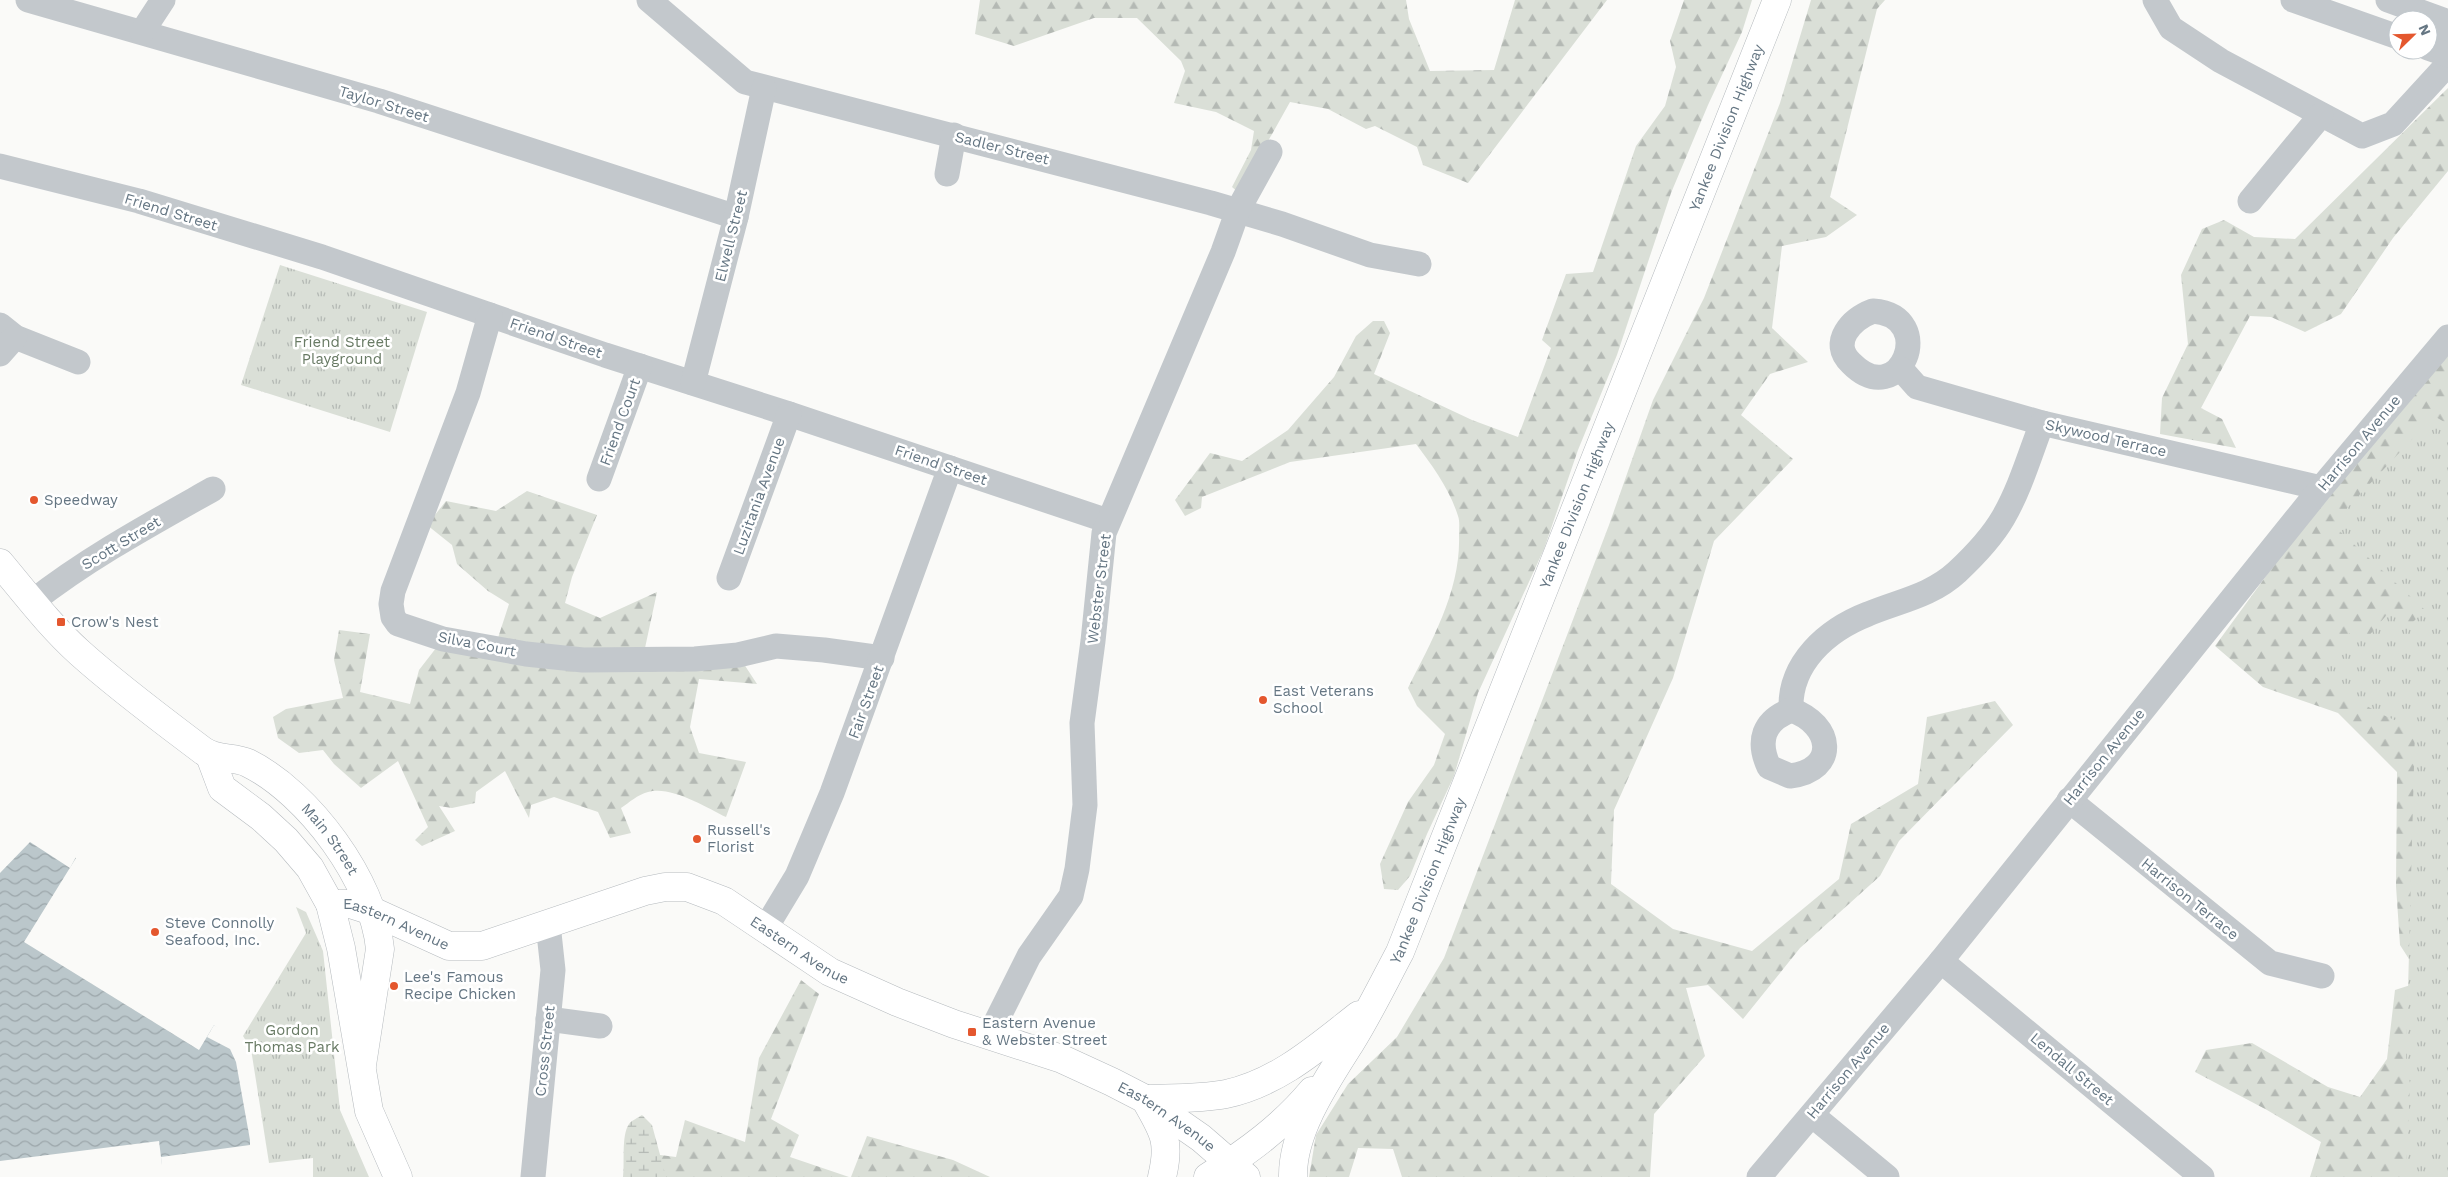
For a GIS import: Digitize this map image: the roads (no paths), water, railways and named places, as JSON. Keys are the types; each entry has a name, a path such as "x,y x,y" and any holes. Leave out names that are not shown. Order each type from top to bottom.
{"main road":[{"name":"Yankee Division Highway","path":"1334,1065 1351,1043 1400,952 1777,0"},
{"name":"Main Street","path":"0,563 32,602 80,653 210,756 247,762 280,785 310,813 346,857 372,911 378,930 380,949 362,1065"},
{"name":"Main Street","path":"210,756 222,788 261,817 286,840 310,868 330,904 370,1111 398,1177"},
{"name":"Eastern Avenue","path":"330,904 350,904 372,911 449,946 482,946 645,891 665,887 688,887 724,901 830,972 897,1002 990,1036 1062,1059 1145,1099 1202,1138 1238,1170"},
{"path":"1162,1177 1167,1155 1166,1142 1145,1099 1216,1096 1256,1085 1303,1059 1372,1006"},
{"path":"1208,1177 1238,1170 1258,1144 1284,1121 1334,1065"},
{"path":"1293,1177 1295,1153 1303,1129 1334,1065"}],"street":[{"name":"Taylor Street","path":"28,0 379,101 736,217"},
{"path":"142,32 163,0"},
{"name":"Sadler Street","path":"649,0 745,82 1238,210 1370,255 1419,264"},
{"path":"2155,0 2171,28 2221,61 2362,136 2393,124 2448,64"},
{"path":"2293,0 2388,33"},
{"path":"2388,0 2443,20 2448,37"},
{"name":"Elwell Street","path":"693,383 736,217 764,88"},
{"path":"2250,201 2321,115"},
{"path":"947,174 954,135"},
{"name":"Webster Street","path":"990,1036 1029,956 1071,896 1078,869 1085,805 1082,723 1104,534 1223,252 1238,210 1270,152"},
{"name":"Friend Street","path":"0,166 139,201 322,257 490,316 789,414 1108,522"},
{"name":"Silva Court","path":"490,316 468,393 393,591 391,604 393,617 398,624 443,639 526,654 583,660 695,659 738,655 776,646 882,658"},
{"name":"Harrison Avenue","path":"1759,1177 1941,961 2321,488 2448,337"},
{"path":"5,339 78,362"},
{"name":"Friend Court","path":"599,479 640,366"},
{"name":"Skywood Terrace","path":"1901,369 1917,387 2042,423 2321,488"},
{"name":"Luzitania Avenue","path":"729,578 789,414"},
{"path":"1791,710 1790,696 1797,671 1816,647 1839,628 1868,614 1928,593 1956,573 1986,540 2003,518 2042,423"},
{"name":"Fair Street","path":"765,929 797,876 832,794 950,468"},
{"name":"Scott Street","path":"32,602 58,582 116,544 213,489"},
{"name":"Harrison Terrace","path":"2069,800 2270,963 2322,976"},
{"name":"Cross Street","path":"533,1177 553,970 548,924"},
{"name":"Lendall Street","path":"1941,961 2202,1177"},
{"path":"548,1019 600,1026"},
{"path":"1812,1115 1887,1177"}],"water":[{"path":"34,827 76,858 24,942 199,1050 214,1025 229,1038 242,1054 258,1149 162,1165 159,1141 0,1161 0,873 30,842"}],"place":[{"name":"Speedway","path":"34,500"},
{"name":"Crow's Nest","path":"61,622"},
{"name":"East Veterans School","path":"1263,700"},
{"name":"Russell's Florist","path":"697,839"},
{"name":"Steve Connolly Seafood, Inc.","path":"155,932"},
{"name":"Lee's Famous Recipe Chicken","path":"394,986"},
{"name":"Eastern Avenue & Webster Street","path":"972,1032"}],"park label":[{"name":"Friend Street Playground","path":"342,350"},
{"name":"Gordon Thomas Park","path":"292,1038"}]}
